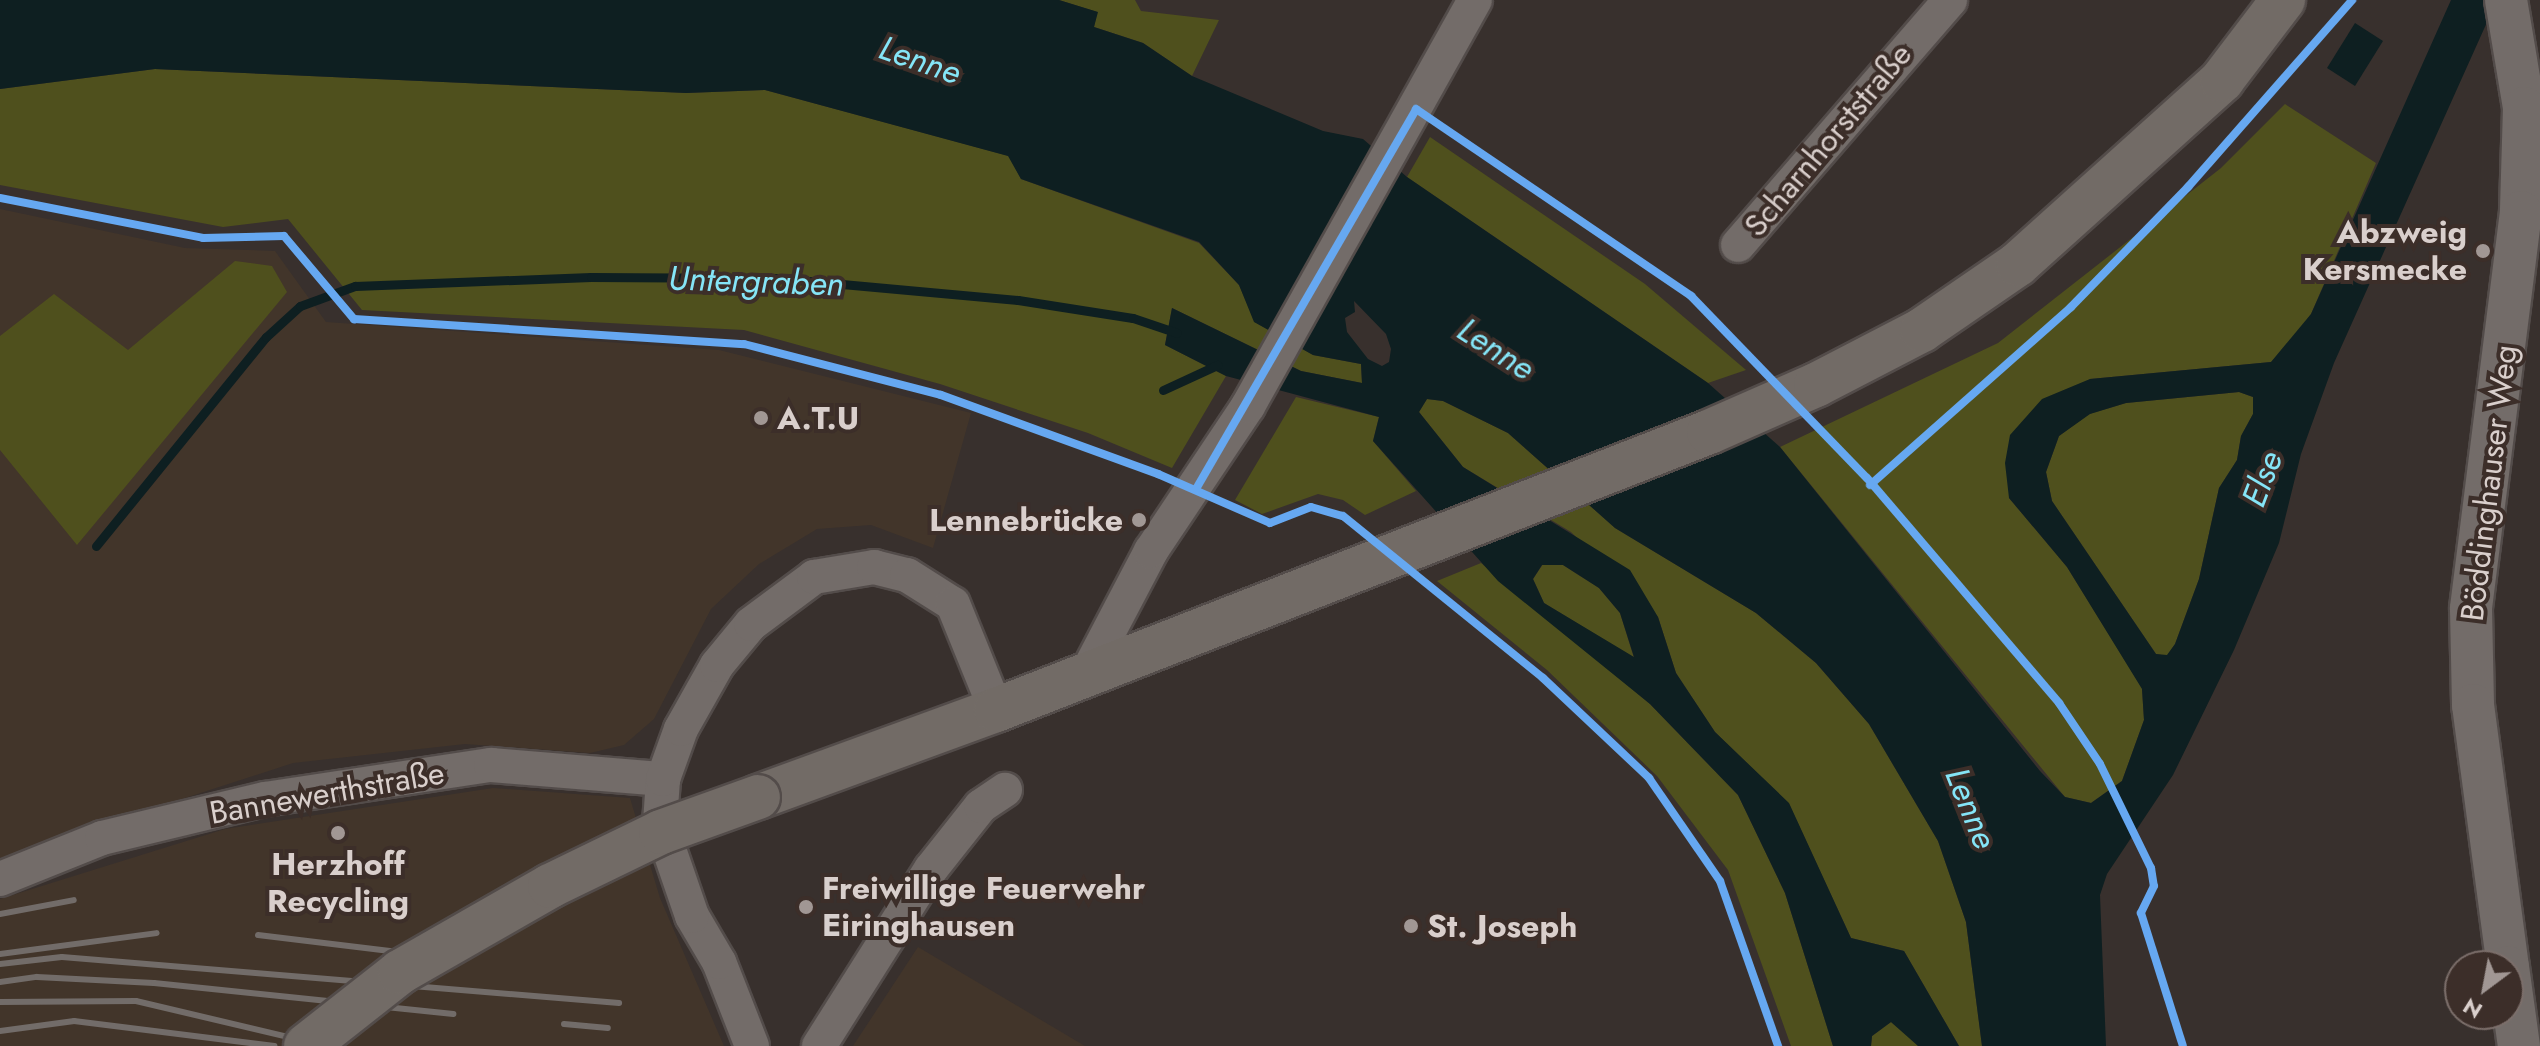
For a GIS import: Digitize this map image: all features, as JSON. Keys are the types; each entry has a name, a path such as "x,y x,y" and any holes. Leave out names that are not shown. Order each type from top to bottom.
{"main road":[{"path":"306,1046 400,972 550,886 661,832 996,710 1205,625 1709,432 1816,385 1922,330 2018,264 2102,193 2222,80 2283,0"}],"street":[{"path":"1087,673 1151,551 1248,406 1409,123 1475,0"},
{"name":"Scharnhorststraße","path":"1738,245 1950,0"},
{"name":"Böddinghauser Weg","path":"2506,950 2473,705 2471,609 2518,254 2532,101 2509,13"},
{"path":"752,1046 676,875 660,823 663,779 681,729 717,665 751,624 814,577 832,571 874,567 907,575 953,604 996,710"},
{"name":"Bannewerthstraße","path":"0,879 102,838 265,799 476,767 663,779"},
{"path":"819,1046 931,869 981,806 1005,790"}],"shaded area":[{"path":"1059,0 1135,0 1141,11 1219,20 1192,76 1143,43 1094,27 1097,12"},
{"path":"155,69 686,93 765,90 1009,156 1021,179 1199,243 1239,285 1255,322 1313,355 1361,364 1362,383 1301,371 1172,308 1165,345 1226,376 1172,468 1088,433 940,384 744,330 362,310 288,219 223,227 0,185 0,89"},
{"path":"2285,104 2376,163 2311,314 2293,340 2271,362 2090,379 2009,498 2067,567 2142,688 2144,720 2122,781 2091,803 2065,797 1780,447 1998,343 2221,168"},
{"path":"1430,137 1645,284 1746,370 1708,383 1407,177"},
{"path":"0,209 185,248 275,251 326,322 719,350 971,413 933,548 871,525 817,529 759,564 711,609 654,719 624,745 590,753 465,744 293,763 0,858"},
{"path":"235,261 272,266 287,292 77,545 0,450 0,336 54,294 128,350"},
{"path":"2239,392 2253,397 2253,414 2241,436 2237,460 2219,488 2199,579 2175,644 2167,656 2156,654 2052,501 2046,472 2059,436 2089,414 2126,403"},
{"path":"1296,397 1379,417 1373,441 1416,491 1365,515 1343,500 1318,494 1262,514 1235,500"},
{"path":"1427,399 1443,401 1508,433 1615,528 1756,613 1816,663 1869,724 1938,841 1966,922 1982,1046 1959,1046 1904,951 1851,938 1789,804 1715,732 1676,673 1658,617 1571,532 1463,467 1419,412"},
{"path":"1481,563 1650,704 1738,795 1785,893 1833,1046 1791,1046 1728,870 1657,776 1547,670 1437,581"},
{"path":"1543,564 1563,565 1599,588 1620,613 1634,658 1544,603 1533,579"},
{"path":"493,788 630,798 660,898 724,1046 0,1046 0,899 225,829"},
{"path":"918,947 1085,1046 853,1046"},
{"path":"1891,1022 1918,1046 1871,1046 1872,1036"}],"water":[{"path":"0,0 1059,0 1098,12 1094,27 1143,43 1192,76 1323,131 1363,139 1407,177 1708,383 1780,447 2040,771 2065,797 2091,803 2122,781 2144,720 2142,689 2067,567 2009,498 2005,463 2010,435 2042,399 2090,379 2271,362 2311,314 2451,0 2497,0 2334,363 2301,454 2279,543 2234,650 2173,775 2107,874 2100,895 2106,1046 1982,1046 1966,922 1938,841 1869,724 1816,663 1756,613 1615,528 1508,433 1443,401 1427,399 1419,412 1463,467 1630,570 1658,617 1676,673 1715,732 1789,803 1851,938 1904,951 1959,1046 1918,1046 1891,1022 1872,1036 1871,1046 1833,1046 1785,893 1738,795 1650,704 1498,581 1373,441 1379,417 1226,376 1165,345 1172,308 1301,371 1362,383 1361,364 1313,355 1254,322 1239,285 1199,242 1021,179 1008,156 765,90 686,93 155,69 0,89","holes":["1354,301 1386,334 1391,349 1389,362 1382,366 1368,359 1347,332 1345,318 1355,312","2239,392 2253,397 2253,414 2241,436 2237,460 2219,488 2199,579 2175,644 2167,655 2156,654 2052,501 2046,472 2059,436 2090,414 2126,403","1542,565 1563,565 1599,588 1620,613 1634,657 1544,603 1533,579"]},
{"path":"2355,23 2383,41 2355,86 2327,68"}],"waterway":[{"name":"Untergraben","path":"96,546 266,337 300,306 355,286 591,277 776,278 1018,300 1133,318 1177,333"},
{"path":"1163,390 1217,365"}],"railway":[{"path":"0,914 74,900"},
{"path":"0,954 157,933"},
{"path":"258,935 448,958"},
{"path":"0,964 62,957 619,1003"},
{"path":"0,982 37,977 154,983 453,1014"},
{"path":"0,1002 136,1001 327,1046"},
{"path":"0,1031 74,1021 274,1046"},
{"path":"564,1024 608,1028"}],"cycle path":[{"path":"1870,485 2071,307 2188,187 2352,0"},
{"path":"1196,489 1416,109 1691,296 1867,478 2059,703 2100,764 2151,868 2154,886 2141,913 2183,1046"},
{"path":"0,198 203,238 284,236 354,319 744,344 941,395 1158,474 1270,523 1311,507 1343,516 1543,678 1649,778 1720,881 1778,1046"}],"place":[{"name":"Abzweig Kersmecke","path":"2483,251"},
{"name":"A.T.U","path":"761,418"},
{"name":"Lennebrücke","path":"1139,520"},
{"name":"Herzhoff Recycling","path":"338,833"},
{"name":"Freiwillige Feuerwehr Eiringhausen","path":"806,907"},
{"name":"St. Joseph","path":"1411,926"}],"water label":[{"name":"Lenne","path":"920,60"},
{"name":"Lenne","path":"1496,349"},
{"name":"Else","path":"2262,479"},
{"name":"Lenne","path":"1971,808"}]}
